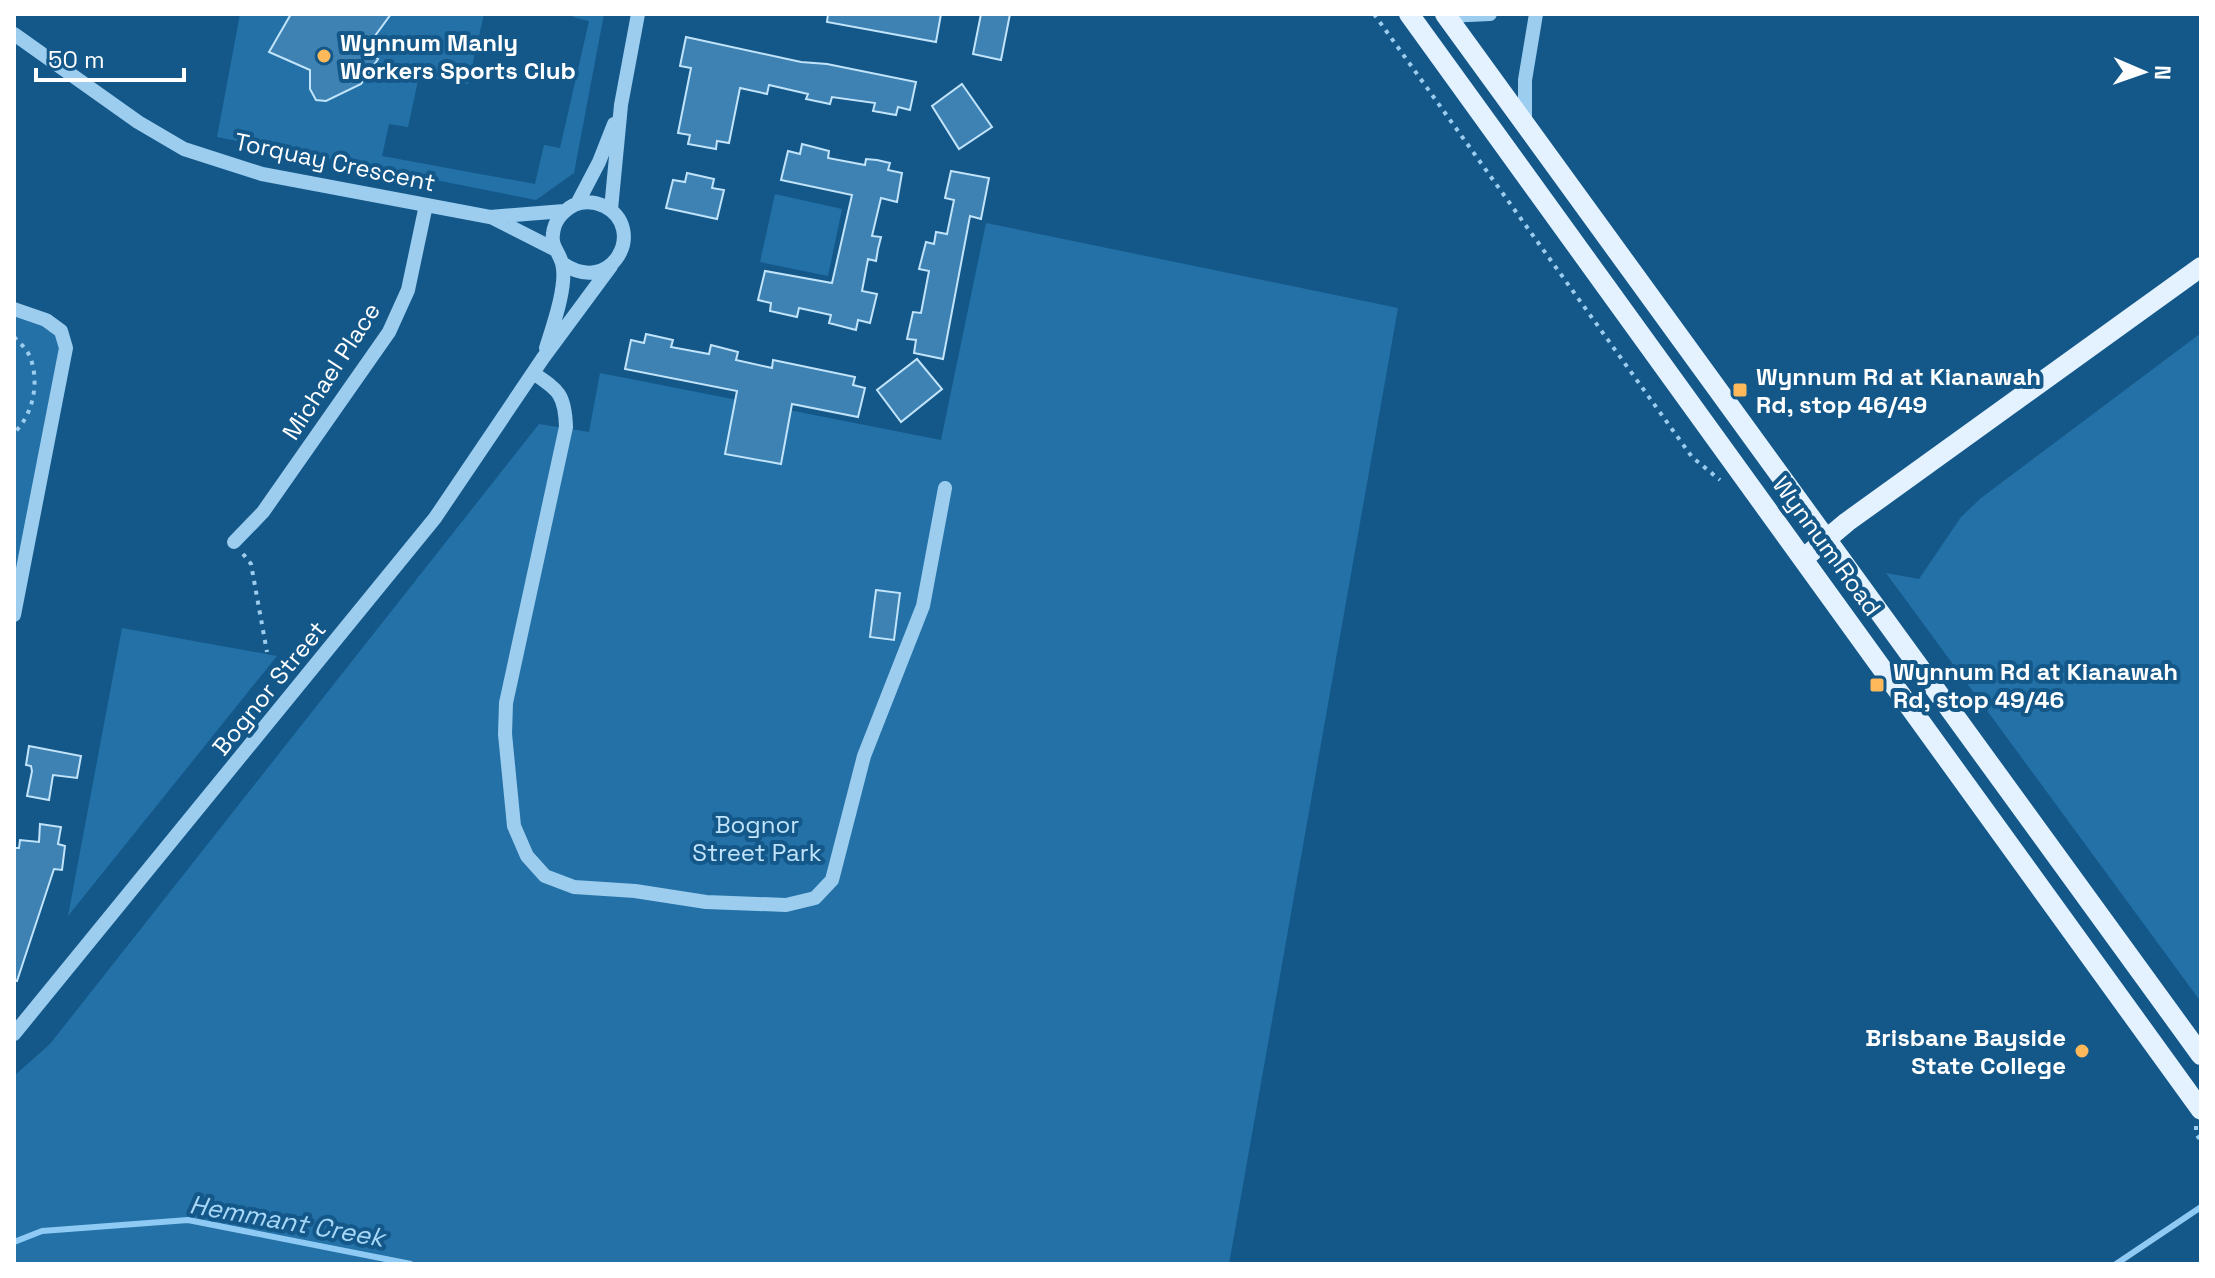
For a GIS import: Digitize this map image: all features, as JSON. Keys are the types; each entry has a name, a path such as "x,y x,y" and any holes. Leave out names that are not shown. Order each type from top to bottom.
{"main road":[{"name":"Wynnum Road","path":"1409,14 2201,1110"},
{"name":"Wynnum Road","path":"1446,15 2201,1055"},
{"path":"1804,558 1847,522 2201,267"}],"street":[{"name":"Bognor Street","path":"14,1034 435,518 543,358 622,251 624,234 620,221 611,209 621,105 638,14"},
{"path":"1446,15 1490,14"},
{"path":"1525,125 1525,80 1536,14"},
{"name":"Torquay Crescent","path":"14,34 138,122 184,149 262,174 490,217 554,249"},
{"name":"Bognor Street","path":"554,249 553,230 571,208 599,162 621,105"},
{"path":"571,208 598,203 611,209"},
{"name":"Michael Place","path":"234,542 263,512 389,332 408,290 426,205"},
{"name":"Torquay Crescent","path":"490,217 571,208"},
{"path":"554,249 562,263 581,273 594,274 611,266"},
{"name":"Bognor Street","path":"543,358 559,304 562,263"},
{"path":"14,309 46,320 61,331 66,348 14,615"},
{"path":"533,373 556,388 565,405 566,427 506,703 505,734 514,826 527,856 545,876 574,887 635,891 719,903 786,905 815,898 832,880 864,756 923,606 945,488"}],"path":[{"path":"1374,14 1692,457 1726,484"},
{"path":"14,337 29,353 35,376 26,422 14,433"},
{"path":"234,542 251,564 267,652"},
{"path":"2196,1134 2201,1141"}],"green space":[{"path":"240,14 290,16 269,52 310,70 311,90 316,100 325,101 361,83 364,51 391,14 484,14 468,84 419,76 408,127 389,124 382,156 535,184 544,145 560,148 589,21 573,17 573,14 604,14 574,173 536,200 217,137"},
{"path":"775,194 842,209 828,276 760,262"},
{"name":"Bognor Street Park","path":"986,223 1398,308 1229,1264 14,1264 14,1076 50,1044 539,424 589,432 600,373 941,440"},
{"path":"14,309 46,320 66,348 22,573 14,572"},
{"path":"2201,333 2201,1002 1886,573 1919,579 1961,517 1981,498"},
{"path":"122,628 277,656 68,916"}],"building":[{"name":"Wynnum Manly Workers Sports Club","path":"291,14 391,14 364,51 378,59 361,84 326,101 316,100 310,89 310,70 269,52"},
{"path":"828,14 941,14 936,42 827,22"},
{"path":"981,14 1010,14 1001,60 973,54"},
{"path":"686,37 801,62 827,64 916,82 910,110 898,107 896,115 873,111 875,103 832,97 830,104 806,99 808,94 769,85 767,94 740,88 729,143 717,141 716,149 688,144 690,135 678,133 691,68 680,66"},
{"path":"962,84 992,127 959,149 932,106"},
{"path":"802,144 829,151 828,158 865,165 866,159 890,163 888,170 902,173 897,202 881,198 872,236 881,237 876,261 868,259 862,291 877,294 870,323 858,320 856,330 829,323 831,315 799,308 797,317 770,311 771,303 758,300 765,271 832,283 852,195 781,180 788,151 800,154"},
{"path":"951,171 989,178 981,219 970,216 943,359 914,353 916,340 907,339 913,312 921,313 929,271 919,269 926,242 934,244 936,232 947,234 954,200 945,198"},
{"path":"687,173 714,179 712,188 724,190 717,219 666,208 673,180 685,182"},
{"path":"646,334 673,340 671,347 709,354 711,345 738,352 736,360 772,368 773,360 855,377 853,385 865,388 858,417 792,404 781,464 725,454 737,391 625,369 631,340 644,343"},
{"path":"917,359 942,389 901,422 877,390"},
{"path":"876,590 900,593 894,640 870,637"},
{"path":"29,746 81,756 77,778 53,775 49,800 27,796 32,771 31,766 26,765"},
{"path":"40,824 61,827 58,844 65,846 62,870 54,869 17,981 14,980 14,848 19,848 20,840 39,842"}],"waterway":[{"name":"Hemmant Creek","path":"2116,1264 2201,1207"},
{"name":"Hemmant Creek","path":"14,1242 42,1231 188,1220 411,1264"}],"place":[{"name":"Wynnum Manly Workers Sports Club","path":"324,56"},
{"name":"Wynnum Rd at Kianawah Rd, stop 46/49","path":"1740,390"},
{"name":"Wynnum Rd at Kianawah Rd, stop 49/46","path":"1877,685"},
{"name":"Brisbane Bayside State College","path":"2082,1051"}]}
